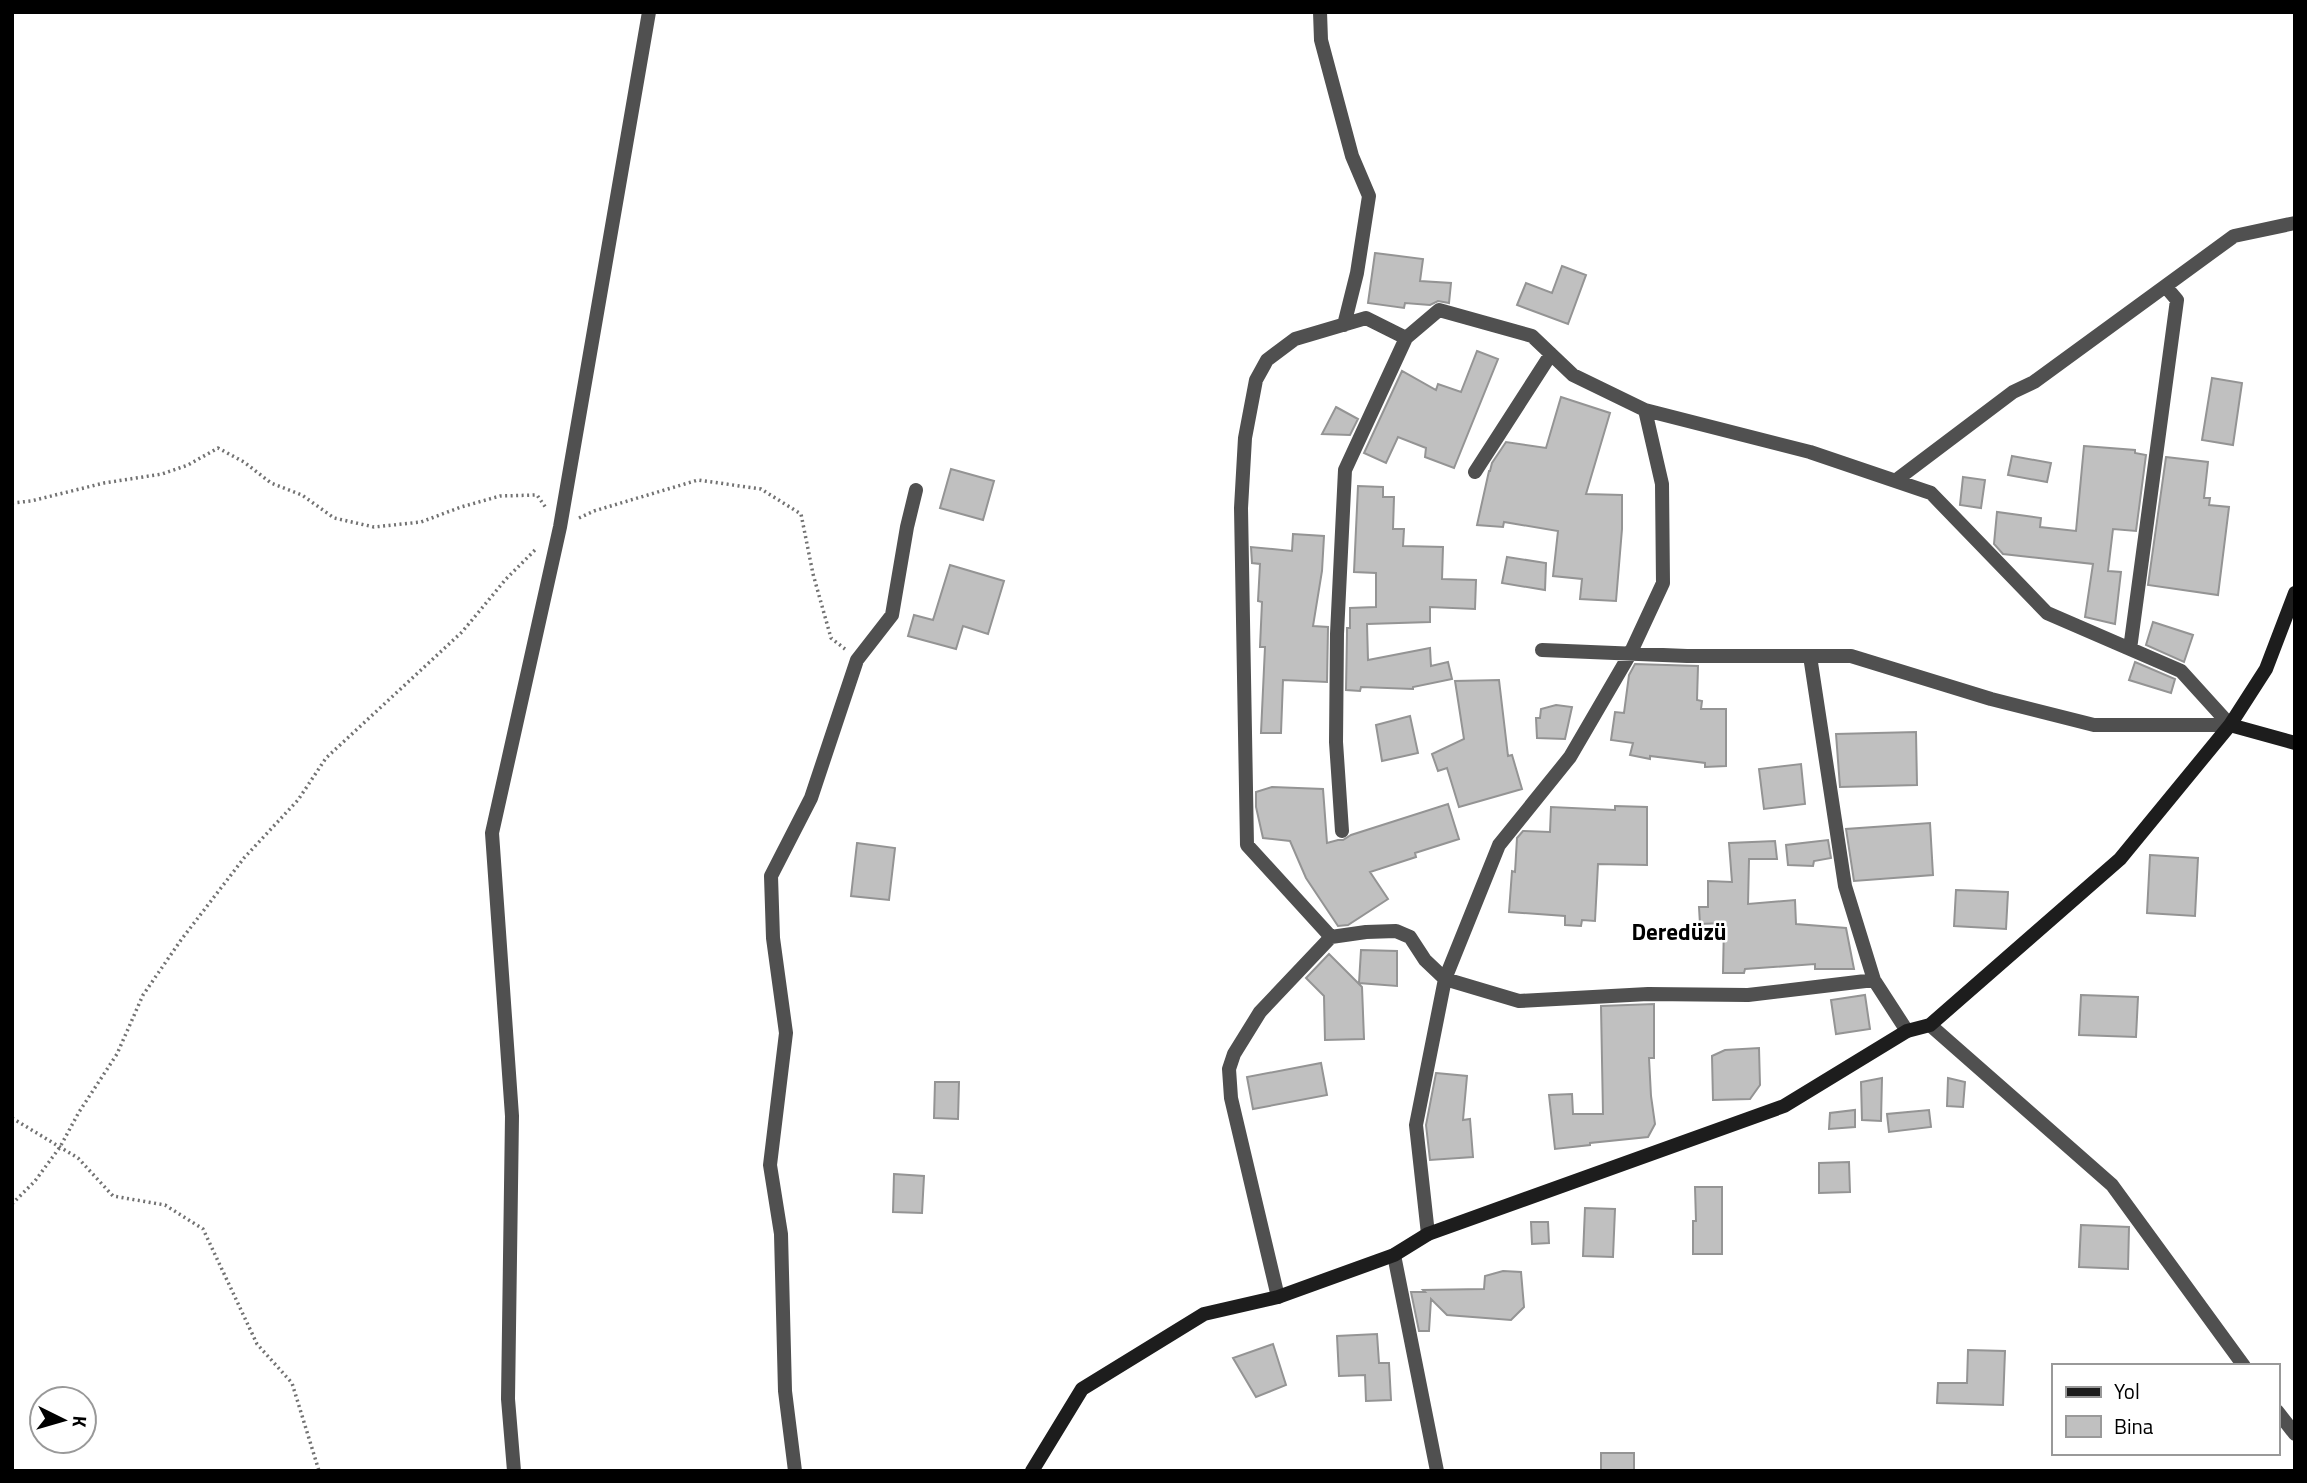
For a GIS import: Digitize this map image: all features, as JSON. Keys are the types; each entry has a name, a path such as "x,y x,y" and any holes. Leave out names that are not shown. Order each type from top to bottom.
{"street":[{"path":"514,1471 508,1399 512,1116 492,833 559,527 649,12"},
{"path":"1320,12 1321,40 1352,156 1369,196 1357,274 1343,325"},
{"path":"1895,481 2013,392 2034,382 2234,236 2295,223"},
{"path":"2130,649 2177,300 2166,287"},
{"path":"1342,831 1336,742 1337,634 1345,470 1406,338 1439,310 1532,336 1573,375 1645,410 1810,452 1931,493 2047,613 2181,671 2230,725"},
{"path":"1331,937 1248,845 1241,508 1245,438 1256,380 1267,360 1295,340 1366,318 1406,338"},
{"path":"1475,472 1551,354"},
{"path":"1428,1234 1416,1125 1445,979 1499,845 1570,757 1630,654 1663,583 1662,484 1645,410"},
{"path":"796,1471 785,1391 781,1234 770,1165 786,1033 773,938 771,876 811,799 857,660 892,615 916,490"},
{"path":"1032,1471 1082,1388 1204,1314 1278,1297 1394,1255 1428,1234 1784,1106 1907,1031 1930,1025 2120,859 2230,725 2266,669 2295,593"},
{"path":"1542,650 1630,654 1851,656 1991,699 2094,725 2230,725 2295,743"},
{"path":"1810,656 1844,886 1874,980 1907,1031"},
{"path":"1278,1297 1231,1098 1229,1069 1234,1054 1260,1012 1331,937 1396,931 1410,937 1425,960 1445,979 1519,1001 1648,994 1748,995 1874,980"},
{"path":"1930,1025 2112,1185 2243,1364"},
{"path":"1394,1255 1437,1471"},
{"path":"2279,1413 2295,1434"}],"path":[{"path":"12,503 104,483 162,474 188,465 218,449 244,462 271,483 302,495 334,517 347,521 374,527 421,522 500,496 537,495 559,527"},
{"path":"12,1204 35,1181 60,1147 117,1054 144,995 181,940 244,858 298,800 326,758 462,632 506,579 559,527 594,511 698,480 761,489 801,514 813,575 831,638 857,660"},
{"path":"12,1118 78,1158 113,1196 165,1205 204,1229 257,1343 292,1384 319,1471"}],"building":[{"path":"1375,253 1423,259 1420,281 1451,283 1449,303 1405,303 1404,308 1368,303"},
{"path":"1562,266 1586,275 1568,324 1517,305 1526,283 1552,293"},
{"path":"1477,351 1498,359 1454,468 1425,457 1426,448 1398,437 1386,463 1364,453 1402,371 1436,390 1438,384 1461,392"},
{"path":"2212,378 2242,383 2233,445 2202,440"},
{"path":"1561,397 1610,413 1586,494 1622,495 1616,601 1580,599 1582,579 1553,576 1558,531 1504,522 1503,527 1477,525 1492,463 1506,442 1546,448"},
{"path":"1336,407 1358,419 1350,435 1322,434"},
{"path":"2084,446 2135,450 2135,453 2146,455 2136,531 2113,529 2108,571 2121,572 2115,624 2085,617 2093,564 2003,554 1994,544 1997,512 2041,518 2040,527 2076,531"},
{"path":"2012,456 2051,463 2047,482 2008,475"},
{"path":"2166,457 2208,462 2204,498 2210,498 2209,505 2229,507 2218,595 2148,585"},
{"path":"951,469 994,481 983,520 940,508"},
{"path":"1963,477 1985,480 1981,508 1960,505"},
{"path":"1358,486 1383,487 1383,497 1394,497 1393,529 1404,529 1403,546 1443,547 1442,579 1476,580 1475,609 1430,607 1430,622 1367,624 1368,660 1430,648 1431,666 1448,662 1452,679 1413,689 1361,687 1360,691 1346,690 1350,608 1376,607 1376,573 1354,572"},
{"path":"1293,534 1324,536 1322,571 1313,626 1328,627 1327,682 1283,680 1281,733 1261,733 1265,647 1260,647 1260,564 1252,563 1251,547 1292,551"},
{"path":"1507,557 1546,563 1545,590 1502,583"},
{"path":"950,565 1004,581 988,634 963,626 956,649 908,636 914,615 933,620"},
{"path":"2153,622 2193,635 2184,662 2146,645"},
{"path":"2135,662 2175,679 2171,693 2129,680"},
{"path":"1635,664 1698,666 1697,700 1702,701 1701,709 1726,709 1726,766 1705,767 1705,763 1630,755 1633,743 1611,740 1615,712 1624,713 1629,675"},
{"path":"1499,680 1508,756 1512,755 1522,789 1459,807 1447,768 1438,771 1432,754 1464,739 1455,681"},
{"path":"1556,705 1572,707 1565,739 1537,738 1536,718 1540,718 1541,709"},
{"path":"1410,716 1418,753 1382,761 1376,725"},
{"path":"1916,732 1917,785 1840,787 1836,734"},
{"path":"1801,764 1805,804 1764,809 1759,769"},
{"path":"1272,787 1323,789 1327,843 1448,804 1459,839 1415,853 1416,857 1370,872 1388,899 1348,925 1338,926 1306,878 1290,841 1263,838 1256,807 1256,792"},
{"path":"1615,806 1647,807 1647,865 1598,864 1595,921 1582,920 1581,926 1565,925 1565,916 1509,912 1517,838 1523,831 1550,832 1551,807 1615,810"},
{"path":"1930,823 1933,875 1854,881 1846,829"},
{"path":"1828,840 1831,858 1814,861 1813,866 1788,865 1786,845"},
{"path":"1775,841 1777,859 1749,859 1748,904 1795,900 1796,924 1846,928 1854,969 1815,969 1815,964 1723,973 1724,923 1700,924 1699,907 1708,907 1708,881 1732,882 1729,843"},
{"path":"857,843 895,848 889,900 851,896"},
{"path":"2150,855 2198,858 2195,916 2147,913"},
{"path":"1956,890 2008,892 2006,929 1954,926"},
{"path":"1361,950 1397,951 1397,986 1359,983"},
{"path":"1329,954 1362,987 1364,1039 1325,1040 1324,996 1306,978"},
{"path":"1865,995 1870,1029 1836,1034 1831,1000"},
{"path":"2081,995 2138,997 2136,1037 2079,1035"},
{"path":"1654,1004 1654,1058 1649,1058 1655,1124 1648,1137 1555,1149 1549,1095 1572,1094 1573,1114 1603,1114 1601,1006"},
{"path":"1759,1048 1760,1085 1750,1099 1713,1100 1712,1056 1725,1050"},
{"path":"1321,1063 1327,1095 1253,1109 1247,1077"},
{"path":"1436,1073 1467,1076 1463,1120 1470,1119 1473,1157 1430,1160 1426,1125"},
{"path":"1882,1078 1881,1121 1862,1120 1861,1082"},
{"path":"1948,1078 1965,1082 1963,1107 1947,1106"},
{"path":"935,1082 959,1082 958,1119 934,1118"},
{"path":"1855,1110 1855,1127 1829,1129 1830,1113"},
{"path":"1929,1110 1931,1127 1889,1132 1887,1114"},
{"path":"1849,1162 1850,1192 1819,1193 1819,1163"},
{"path":"894,1174 924,1176 922,1213 893,1212"},
{"path":"1695,1187 1722,1187 1722,1254 1693,1254"},
{"path":"1585,1208 1615,1209 1613,1257 1583,1256"},
{"path":"1531,1222 1548,1222 1549,1243 1532,1244"},
{"path":"2081,1225 2129,1227 2128,1269 2079,1267"},
{"path":"1503,1271 1521,1272 1524,1307 1511,1320 1447,1315 1431,1299 1429,1331 1419,1331 1411,1292 1484,1289 1485,1276"},
{"path":"1377,1334 1379,1363 1389,1363 1391,1400 1366,1401 1365,1375 1339,1376 1337,1336"},
{"path":"1273,1344 1286,1385 1256,1397 1233,1358"},
{"path":"1968,1350 2005,1351 2003,1405 1937,1403 1938,1383 1967,1383"},
{"path":"1601,1453 1634,1453 1634,1471 1601,1471"}],"district":[{"name":"Deredüzü","path":"1679,932"}]}
